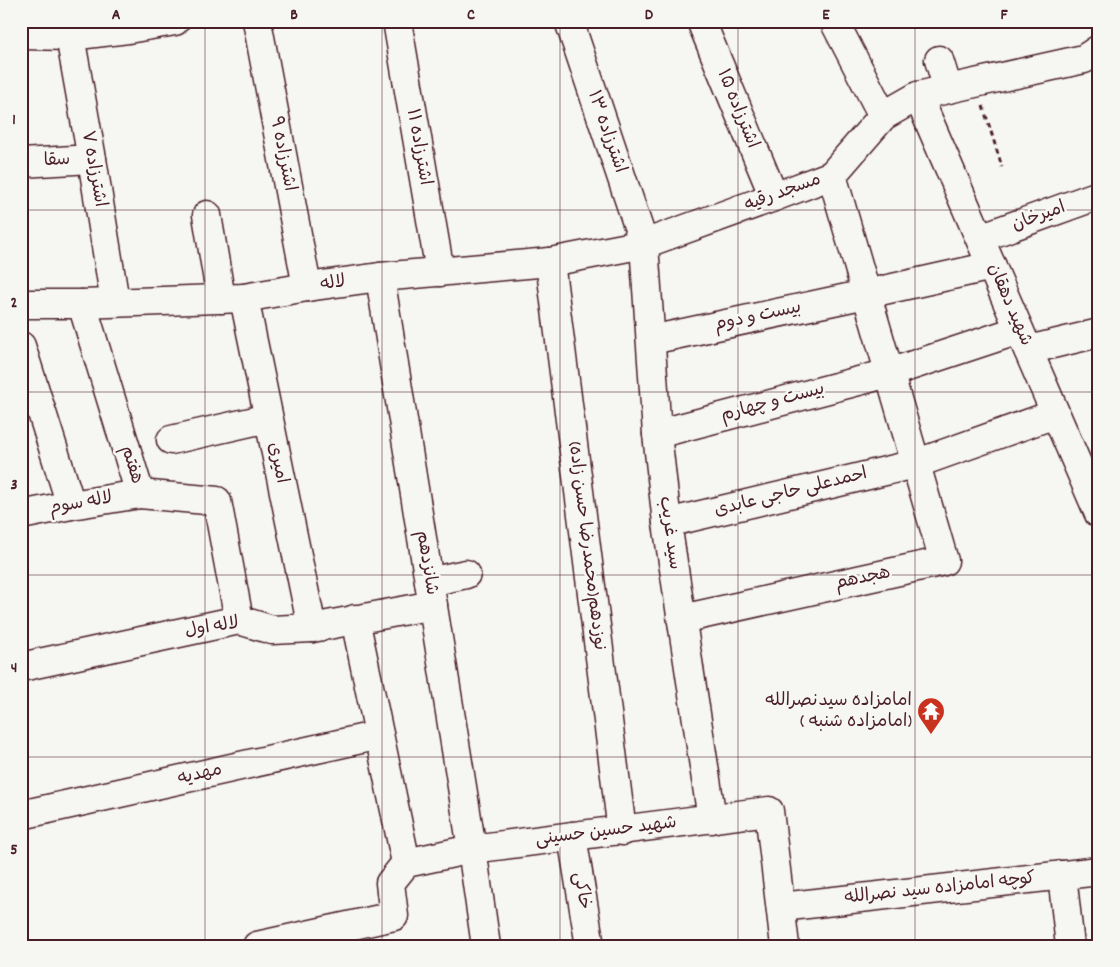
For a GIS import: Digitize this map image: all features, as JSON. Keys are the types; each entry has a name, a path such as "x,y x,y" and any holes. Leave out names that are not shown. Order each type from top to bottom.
{"street":[{"path":"21,35 70,36 128,25 175,21"},
{"name":"اشترزاده ۹","path":"257,21 307,287"},
{"name":"اشترزاده ۱۱","path":"397,21 440,272"},
{"name":"اشترزاده ۱۳","path":"569,21 644,244"},
{"name":"اشترزاده ۱۵","path":"701,21 774,197"},
{"path":"834,21 883,116"},
{"name":"اشترزاده ۷","path":"70,36 115,302"},
{"name":"مسجد رقیه","path":"644,244 832,175 883,116 918,96 1084,59 1099,50"},
{"path":"938,60 948,88"},
{"name":"شهید دهقان","path":"918,96 1099,514"},
{"name":"سقا","path":"21,162 92,159"},
{"path":"832,175 915,464"},
{"name":"امیرخان","path":"980,238 1099,196"},
{"path":"207,215 232,299"},
{"name":"لاله","path":"21,304 232,299 380,277 550,262 644,244"},
{"name":"سید غریب","path":"644,244 657,434 667,523 712,819"},
{"name":"نوزدهم(محمدرضا حسن زاده)","path":"550,262 622,830"},
{"name":"بیست و دوم","path":"650,340 992,266"},
{"name":"شانزدهم","path":"380,277 486,946"},
{"name":"امیری","path":"232,299 268,418 312,628"},
{"name":"هفتم","path":"82,304 140,494 217,501 239,620"},
{"name":"بیست و چهارم","path":"657,434 1023,340 1099,333"},
{"path":"21,346 71,504"},
{"name":"احمدعلی حاجی عابدی","path":"667,523 915,464 1056,414"},
{"path":"171,440 268,418"},
{"name":"هجدهم","path":"682,619 944,561 915,464"},
{"name":"لاله سوم","path":"21,515 71,504 140,494"},
{"name":"لاله اول","path":"21,667 239,620 272,630 312,628 355,619 431,593 466,574"},
{"path":"257,946 339,937 394,916 390,883 406,862 355,619"},
{"name":"مهدیه","path":"21,815 379,736"},
{"name":"شهید حسین حسینی","path":"406,862 472,849 769,811 781,906"},
{"name":"خاکی","path":"572,836 590,946"},
{"name":"کوچه امامزاده سید نصرالله","path":"781,906 1099,871"},
{"path":"1062,875 1070,946"},
{"path":"781,906 785,946"}],"path":[{"path":"975,82 1002,167"}],"place":[{"name":"امامزاده سیدنصرالله ( امامزاده شنبه)","path":"931,735"}]}
